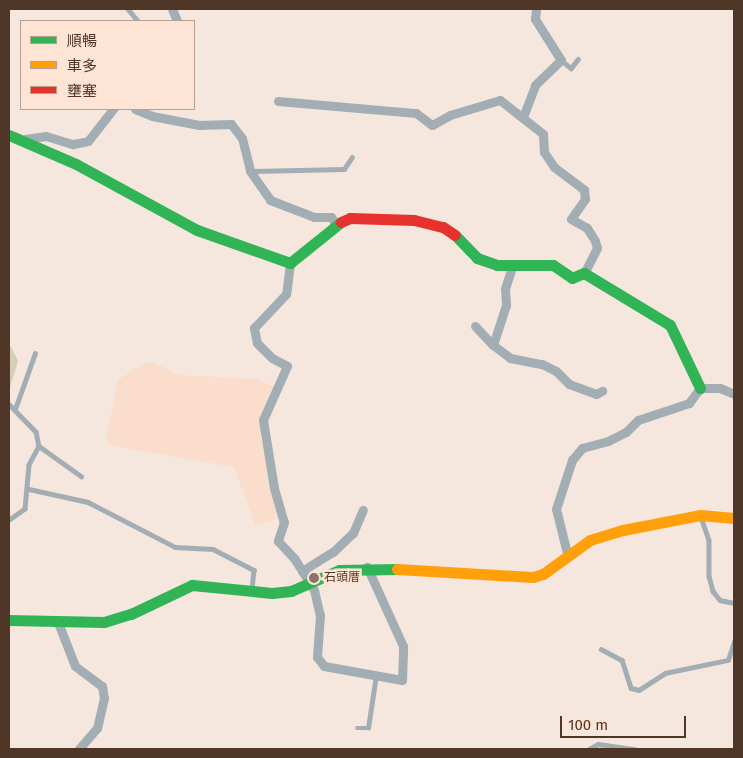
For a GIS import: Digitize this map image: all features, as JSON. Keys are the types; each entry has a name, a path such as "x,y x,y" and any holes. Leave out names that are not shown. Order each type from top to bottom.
{"street":[{"path":"523,117 535,85 561,60 535,19 536,9"},
{"path":"9,135 25,140 121,191 177,216 197,230 238,247 290,262 305,253 336,224 350,218 414,220 443,227 457,236 477,258 512,267 535,263 553,265 572,278 584,273 596,248 595,241 587,228 571,219 585,200 584,190 554,167 544,152 543,134 500,100 450,115 432,124 416,113 278,101"},
{"path":"25,140 46,136 73,144 88,141 112,110"},
{"path":"137,110 152,116 199,125 231,124 242,138 250,171 270,200 314,217 330,217 336,224"},
{"path":"290,262 286,294 254,328 257,343 272,358 287,366 263,420 284,522 278,541 302,570 310,584 320,615 317,657 324,666 402,680 403,646 367,568"},
{"path":"493,345 506,305 505,289 512,267"},
{"path":"584,273 670,325 700,388"},
{"path":"474,326 493,345 510,358 542,364 556,371 569,384 596,394 602,392"},
{"path":"700,388 720,388 734,394"},
{"path":"568,557 556,509 572,460 582,448 608,441 626,432 638,420 689,402 700,388"},
{"path":"302,570 334,552 352,533 364,510"},
{"path":"9,620 104,622 131,614 180,588 192,585 291,591 339,570 367,568 527,577 543,574 590,540 700,515 734,518"},
{"path":"57,620 75,666 102,686 104,698 98,728 79,749"}],"lane":[{"path":"128,9 137,20"},
{"path":"561,60 572,68 578,59"},
{"path":"250,171 344,169 352,157"},
{"path":"15,409 35,353"},
{"path":"9,404 36,432 39,446 29,466 29,489 25,509 9,520"},
{"path":"39,446 81,476"},
{"path":"29,489 88,502 176,547 213,549 254,570 252,590"},
{"path":"700,515 709,540 709,576 713,592 720,600 734,602"},
{"path":"601,648 622,660 631,688 639,690 665,673 728,660 734,641"},
{"path":"357,728 368,728 376,675"},
{"path":"589,749 598,744 634,749"}],"shaded area":[{"path":"9,343 18,361 9,391"},
{"path":"152,362 180,375 257,379 274,387 261,438 282,517 256,526 234,467 111,446 106,439 118,380 142,364"}],"traffic: fast":[{"path":"9,135 76,164 197,230 290,263 341,222"},
{"path":"455,235 477,258 497,265 553,265 572,278 584,273 670,325 700,388"},
{"path":"9,620 104,622 131,614 192,585 272,593 291,591 339,570 397,569"}],"traffic: slow":[{"path":"397,569 533,577 543,574 590,540 623,530 700,515 734,518"}],"traffic: jam":[{"path":"341,222 350,218 414,220 443,227 455,235"}],"place":[{"name":"石頭厝","path":"314,578"}]}
